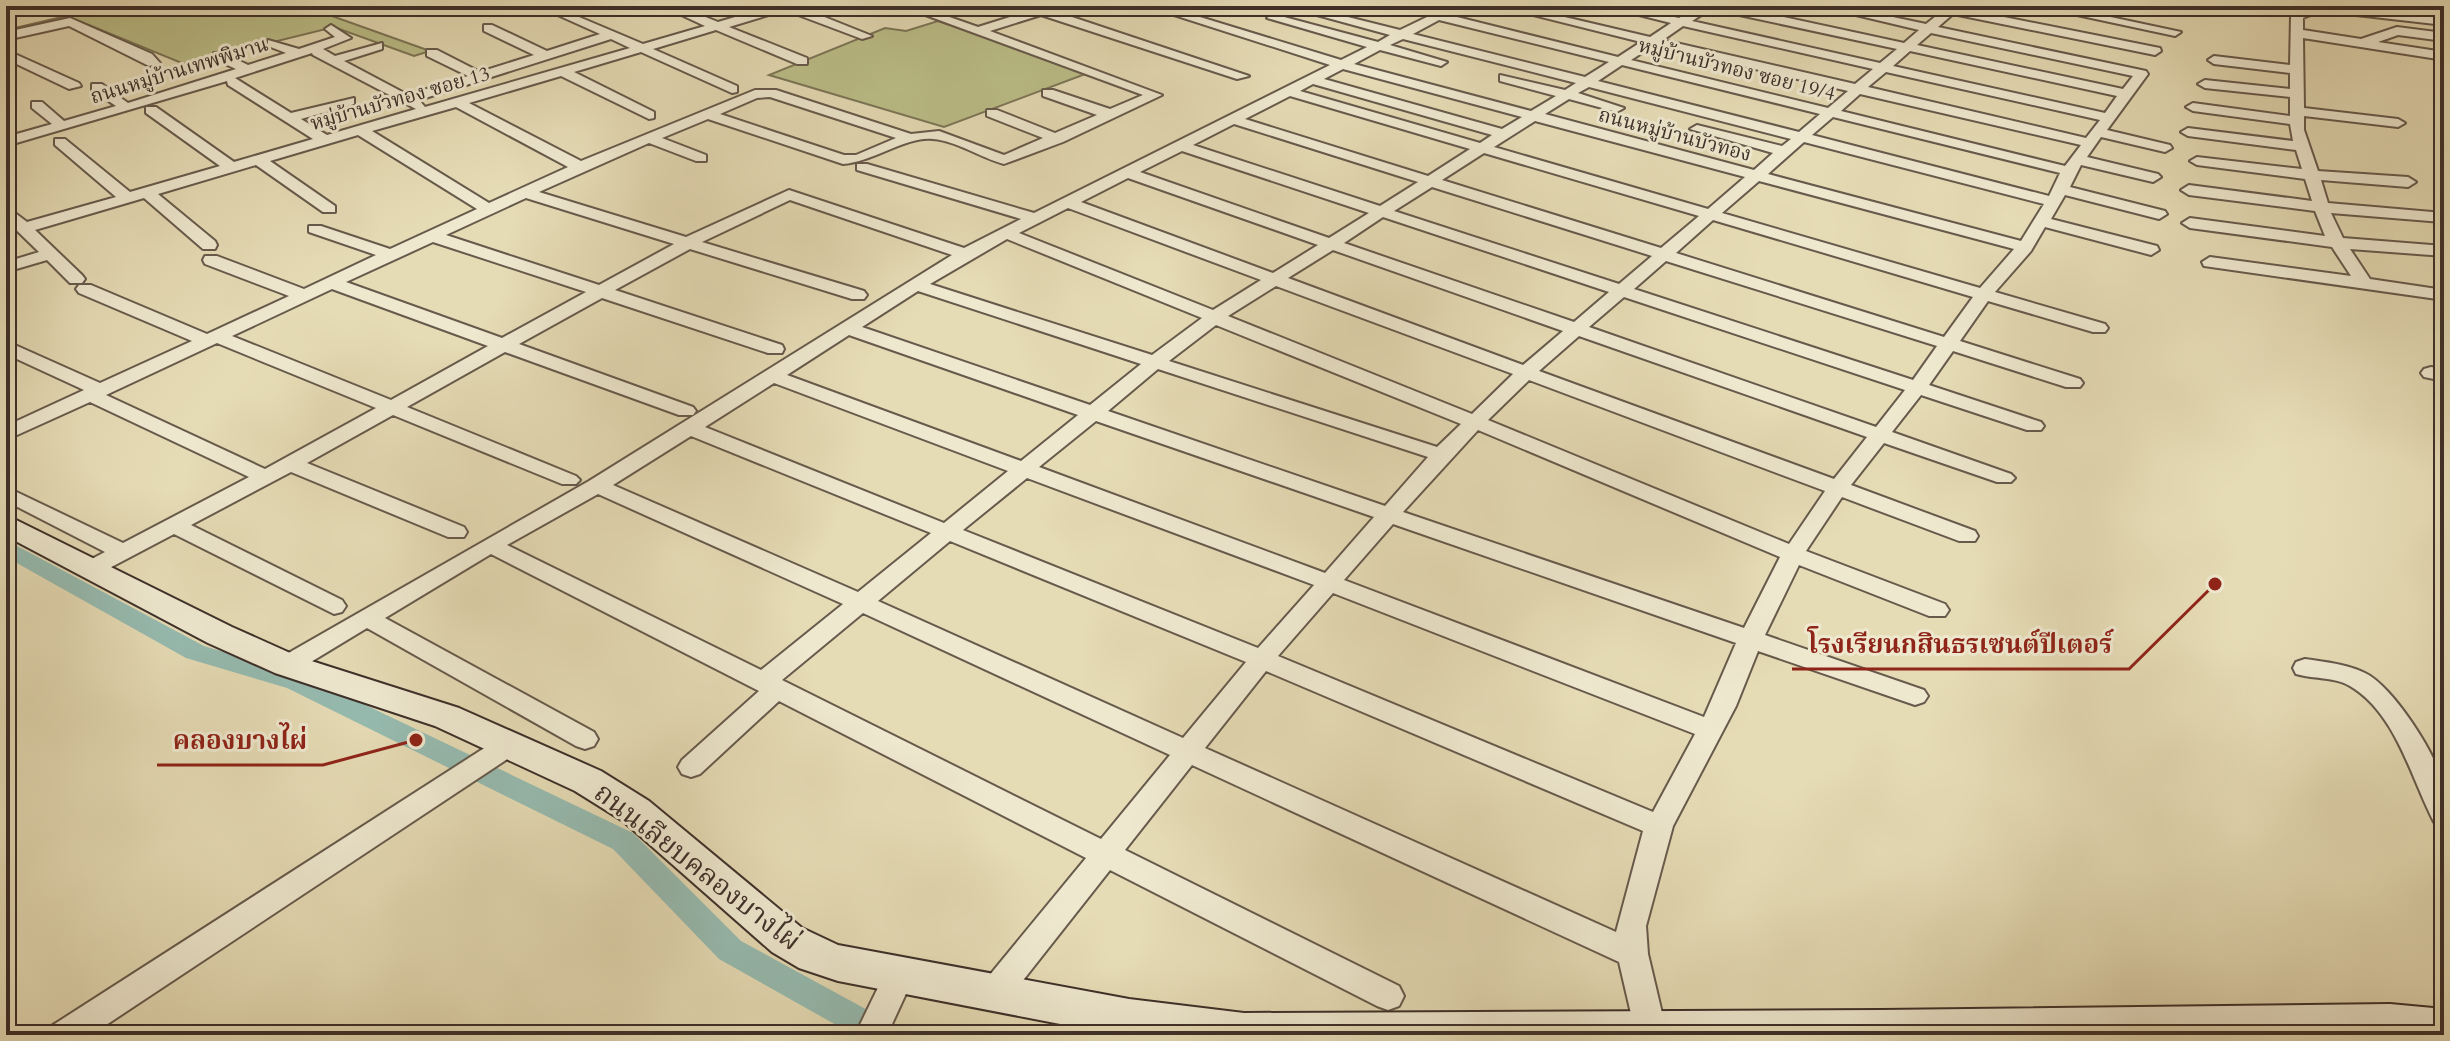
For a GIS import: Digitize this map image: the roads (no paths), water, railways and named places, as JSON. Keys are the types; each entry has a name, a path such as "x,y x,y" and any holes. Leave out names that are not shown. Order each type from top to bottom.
{"street":[{"path":"668,6 802,61"},
{"path":"786,6 866,36"},
{"name":"หมู่บ้านบัวทอง ซอย 13","path":"25,228 786,6"},
{"path":"708,114 843,160 858,159 910,138 934,134 1004,160 1155,95 907,6"},
{"path":"1026,6 1242,76"},
{"path":"979,31 1054,6"},
{"name":"ถนนหมู่บ้านบัวทอง","path":"1152,6 1345,62 2025,247"},
{"name":"ถนนหมู่บ้านบัวทอง","path":"1173,6 1345,62"},
{"path":"1290,6 1799,137 2153,177"},
{"path":"1304,26 1346,6"},
{"name":"หมู่บ้านบัวทอง ซอย 19/4","path":"1396,6 1831,113 2075,167"},
{"path":"287,665 490,545 597,486 688,419 773,376 965,254 1458,6"},
{"path":"1503,6 1857,89 2075,167 2151,250"},
{"path":"1609,6 1880,67 2075,167 2159,214"},
{"path":"691,767 769,686 859,602 1215,317 1707,6"},
{"path":"1716,6 2126,94"},
{"path":"1824,6 1941,12 2155,51"},
{"path":"2041,6 2175,32"},
{"path":"2146,6 2168,10"},
{"path":"2364,283 2329,230 2303,147 2297,116 2297,16 2322,7 2444,10"},
{"path":"555,9 732,89"},
{"path":"2390,9 2444,21"},
{"path":"995,992 1262,659 1473,421 1664,254 1762,176 1782,151 1907,47 1941,12"},
{"path":"1650,1030 1633,954 1631,926 1659,826 1723,706 1750,640 1794,553 1836,490 1917,388 1984,294 2025,247 2075,167 2141,74 1941,12"},
{"path":"1273,18 1441,62"},
{"path":"6,36 57,24 76,23 147,57 188,90"},
{"path":"488,28 545,55"},
{"name":"ถนนหมู่บ้านเทพพิมาน","path":"6,142 61,134 127,108 345,38 331,29"},
{"path":"2362,43 2397,31 2444,37"},
{"path":"2297,33 2444,56"},
{"path":"409,99 610,35"},
{"path":"272,43 300,54"},
{"path":"334,60 378,46"},
{"path":"318,52 427,110"},
{"path":"432,53 480,77"},
{"path":"6,54 74,86"},
{"path":"219,56 249,71"},
{"path":"2214,60 2297,70"},
{"path":"561,71 649,115"},
{"path":"1505,78 1617,108"},
{"path":"1311,79 1503,134"},
{"path":"233,82 324,140"},
{"path":"2205,84 2297,94"},
{"path":"97,87 127,108"},
{"path":"1287,91 2099,328"},
{"path":"6,434 580,167 755,94 771,93 910,138"},
{"path":"1048,93 1112,115"},
{"path":"289,118 349,101"},
{"path":"457,102 580,167"},
{"path":"37,105 61,134 127,198"},
{"path":"2193,107 2398,123"},
{"path":"151,110 232,168"},
{"path":"992,113 1058,139"},
{"path":"1232,119 2073,383"},
{"path":"1697,129 1782,151"},
{"path":"360,130 489,210"},
{"path":"2188,132 2303,147"},
{"path":"649,138 701,158"},
{"path":"1179,145 2034,426"},
{"path":"2075,167 2165,148"},
{"path":"258,160 329,209"},
{"path":"2197,161 2312,175 2408,182"},
{"path":"862,167 1034,218"},
{"path":"1125,172 2004,478"},
{"path":"2189,190 2322,207 2442,217"},
{"path":"146,192 210,252 304,295"},
{"path":"526,193 858,295"},
{"path":"6,493 107,560 290,464 743,213 789,195 965,254"},
{"path":"1066,202 1836,490 1967,536"},
{"path":"6,211 81,284 569,480"},
{"path":"2190,223 2338,243 2444,251"},
{"path":"315,229 391,255"},
{"path":"1005,233 1473,421 1843,575 1937,610"},
{"path":"432,236 775,349"},
{"path":"6,267 51,254"},
{"path":"2210,262 2444,295"},
{"path":"331,283 688,419 949,533 1262,659 1659,826"},
{"path":"916,285 1441,455"},
{"path":"847,328 1915,696"},
{"path":"6,347 265,477"},
{"path":"773,376 1330,583 1709,729"},
{"path":"290,464 456,532"},
{"path":"597,486 1633,954"},
{"name":"ถนนเลียบคลองบางไผ่","path":"6,524 107,560 220,635 287,665 447,717 500,750 588,781 636,811 787,940 814,955 838,963 1129,1018 1244,1033 2015,1031 2333,1022 2390,1023 2444,1029"},
{"path":"173,525 334,606"},
{"path":"490,545 1388,996"},
{"path":"367,618 585,739"},
{"path":"2305,668 2357,678 2373,688 2398,723 2444,814"},
{"path":"64,1035 500,750"},
{"path":"876,1024 900,974"}],"waterway":[{"path":"6,547 195,652 296,682 623,841 730,950 884,1035"}],"place":[{"name":"โรงเรียนกสินธรเซนต์ปีเตอร์","path":"2215,584"},
{"name":"คลองบางไผ่","path":"416,740"}]}
